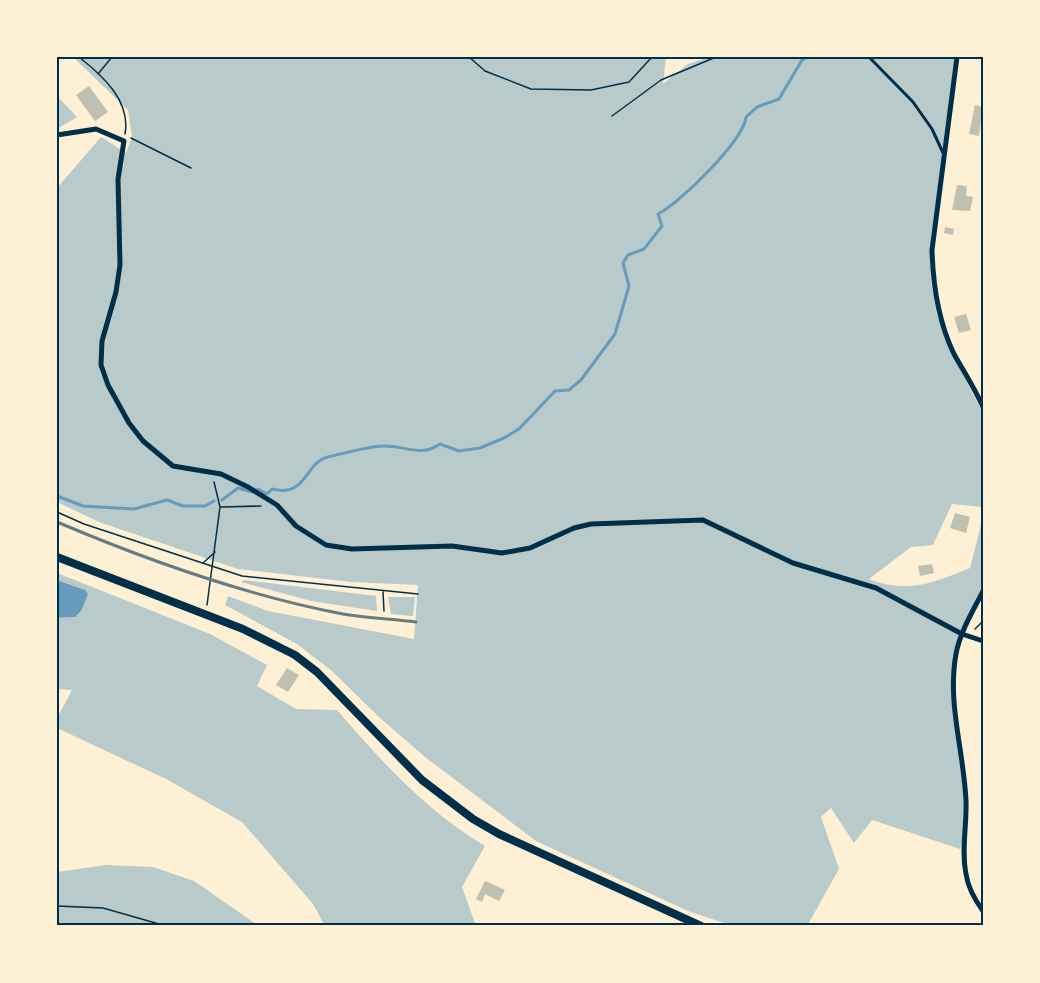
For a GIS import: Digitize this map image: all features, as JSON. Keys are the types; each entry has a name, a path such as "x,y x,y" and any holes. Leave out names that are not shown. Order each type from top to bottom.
{"main road":[{"path":"57,557 243,629 295,655 317,672 422,780 473,819 499,834 701,926"}],"street":[{"path":"957,57 932,250 933,281 939,314 954,353 983,407"},
{"path":"57,135 96,129 124,138 118,179 120,265 116,291 102,342 101,365 119,404 143,441 173,466 210,471 248,487 277,505 309,536 326,546 352,549 452,546 502,553 530,548 558,534 591,524 703,520 793,563 876,588 962,634 983,641"},
{"path":"983,591 962,634 956,653 954,678 966,798 964,858 966,875 974,898 983,911"}],"lane":[{"path":"870,57 913,102 932,129 944,155"}],"path":[{"path":"79,57 119,97 127,123 124,138 191,168"},
{"path":"98,74 112,57"},
{"path":"469,57 485,71 531,89 591,90 629,82 652,57"},
{"path":"612,116 661,80 716,57"},
{"path":"209,596 220,507 210,471"},
{"path":"220,507 277,505"},
{"path":"57,512 243,576 418,594"},
{"path":"203,564 216,552"},
{"path":"383,591 384,611"},
{"path":"57,906 103,908 166,926"}],"shaded area":[{"path":"73,57 666,57 663,84 688,64 709,57 955,57 930,250 931,281 937,315 952,354 983,413 983,507 952,504 933,545 911,547 869,579 896,586 920,585 970,568 983,517 983,586 960,633 952,678 964,798 965,828 960,849 872,820 854,843 831,808 821,817 839,869 807,926 733,926 688,911 536,841 425,757 380,718 332,671 297,644 225,605 228,596 268,611 414,639 418,585 351,582 238,569 99,522 57,502 57,188 101,137 126,153 132,137 128,110"},
{"path":"57,96 77,117 57,129"},
{"path":"57,573 210,634 267,665 257,686 296,709 337,710 405,784 443,817 485,846 462,887 476,926 325,926 313,904 242,822 166,779 57,728 57,718 72,690 57,689 57,618 68,618 85,590 57,580"},
{"path":"244,580 376,596 377,611 311,601 241,582"},
{"path":"388,597 415,597 413,616 391,614"},
{"path":"106,865 153,867 194,881 259,926 57,926 57,872"}],"water":[{"path":"57,580 85,590 88,594 81,611 75,617 57,618"}],"building":[{"path":"89,86 108,112 95,121 76,95"},
{"path":"975,105 983,107 979,136 969,134"},
{"path":"957,185 967,186 966,196 973,197 970,211 952,210"},
{"path":"945,227 954,229 953,235 944,233"},
{"path":"966,314 971,330 959,333 954,317"},
{"path":"955,513 970,517 966,533 950,528"},
{"path":"932,564 934,573 920,576 918,566"},
{"path":"287,668 299,675 288,692 276,685"},
{"path":"485,881 505,890 499,901 485,894 482,902 476,899"}],"waterway":[{"path":"258,489 267,494 272,489 292,489 320,460 371,447 391,446 419,451 440,444 459,451 480,448 519,429 555,391 569,390 581,380 615,334 629,286 623,263 628,255 644,249 662,226 658,214 668,208 710,170 743,127 746,117 757,107 779,99 802,60 808,57"},
{"path":"222,500 238,488 253,492"},
{"path":"57,496 83,506 134,509 167,500 183,506 205,506 214,501"}],"railway":[{"path":"57,522 197,576 233,587 343,614 416,622"}]}
